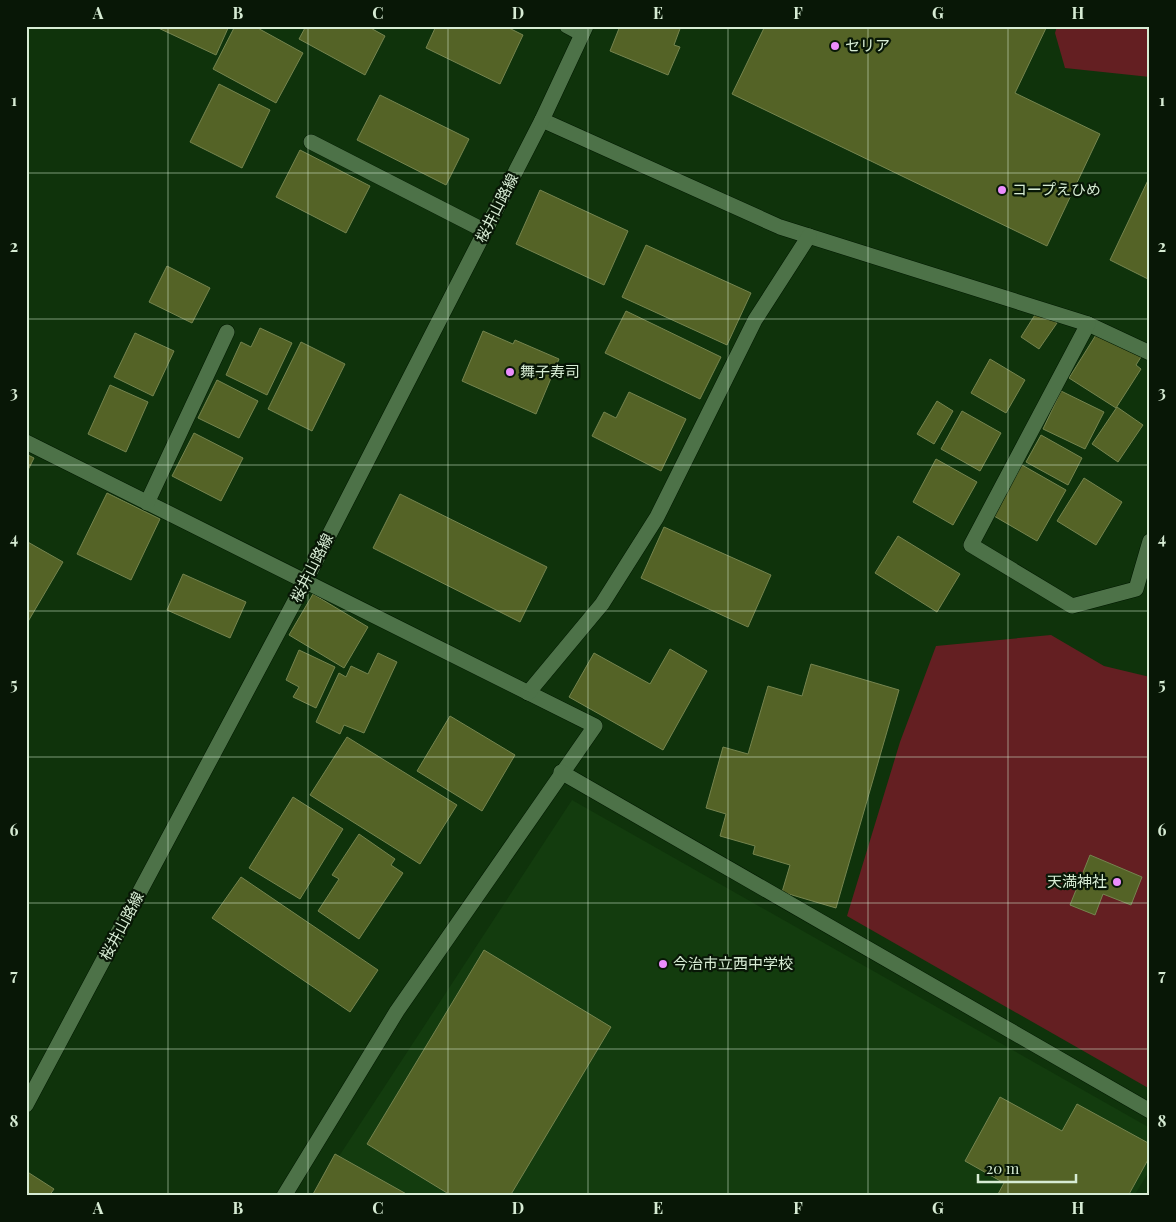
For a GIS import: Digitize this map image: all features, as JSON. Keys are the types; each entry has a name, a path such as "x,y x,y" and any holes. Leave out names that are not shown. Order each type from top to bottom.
{"street":[{"path":"567,26 584,30"},
{"name":"桜井山路線","path":"26,1105 305,582 542,120 584,30"},
{"path":"542,120 780,227 1088,324 1150,353"},
{"path":"312,142 485,231"},
{"path":"528,692 602,604 656,517 755,320 809,236"},
{"path":"1088,324 971,545 1072,606 1136,589 1150,541"},
{"path":"147,503 227,332"},
{"path":"26,442 595,726 561,772 397,1011 284,1196"},
{"path":"561,772 1150,1111"}],"shaded area":[{"path":"1057,26 1150,26 1150,77 1065,68 1055,33"},
{"path":"1051,635 1104,666 1150,677 1150,1089 847,916 900,742 936,646"},
{"name":"今治市立西中学校","path":"572,800 1150,1128 1150,1170 1134,1196 313,1196"}],"building":[{"path":"154,26 229,26 216,55"},
{"path":"235,26 254,26 303,53 276,103 213,69"},
{"path":"306,26 367,26 385,36 365,75 299,39"},
{"path":"436,26 505,26 523,35 500,84 426,48"},
{"path":"620,26 681,26 674,45 680,47 668,75 610,51"},
{"name":"コープえひめ","path":"765,26 1047,26 1015,93 1100,134 1047,246 732,94"},
{"path":"219,84 270,110 242,168 190,142"},
{"path":"380,95 469,139 446,185 357,140"},
{"path":"300,150 370,186 346,233 276,197"},
{"path":"1150,176 1150,280 1110,260"},
{"path":"540,190 628,231 604,285 516,244"},
{"path":"646,245 751,293 727,345 622,297"},
{"path":"167,266 210,288 192,323 149,302"},
{"path":"1038,310 1057,323 1039,349 1021,337"},
{"path":"626,311 721,357 700,399 605,353"},
{"path":"260,328 292,343 267,395 226,375 241,342 251,347"},
{"path":"1099,330 1141,357 1136,365 1141,369 1116,408 1069,378"},
{"path":"483,331 513,344 515,340 559,359 536,414 462,381"},
{"path":"135,333 174,351 153,396 114,377"},
{"path":"301,342 345,364 312,431 268,409"},
{"path":"990,359 1025,380 1006,413 971,393"},
{"path":"217,380 258,401 239,438 198,418"},
{"path":"110,385 148,402 126,452 88,434"},
{"path":"1061,391 1104,412 1085,449 1043,429"},
{"path":"629,392 686,419 661,471 592,436 604,412 616,418"},
{"path":"937,401 953,411 934,444 917,434"},
{"path":"1117,407 1143,425 1118,462 1092,444"},
{"path":"962,411 1001,433 980,471 941,449"},
{"path":"194,433 243,458 221,501 172,476"},
{"path":"1041,435 1082,458 1068,485 1026,462"},
{"path":"26,454 34,458 26,474"},
{"path":"936,459 977,482 953,525 913,502"},
{"path":"1022,465 1066,490 1037,541 994,516"},
{"path":"1084,478 1122,502 1096,545 1057,521"},
{"path":"107,493 160,519 131,580 77,554"},
{"path":"400,494 547,567 520,622 373,548"},
{"path":"664,527 771,575 748,627 641,578"},
{"path":"898,536 960,574 937,612 875,573"},
{"path":"26,541 63,562 26,625"},
{"path":"183,574 246,602 230,638 167,610"},
{"path":"313,594 368,627 344,668 289,635"},
{"path":"670,649 707,671 663,750 569,697 594,653 650,684"},
{"path":"299,650 335,667 316,708 293,697 299,687 286,680"},
{"path":"378,653 397,662 364,733 344,725 340,734 316,722 339,673 346,677 351,666 368,674"},
{"path":"811,664 899,690 836,908 782,892 790,865 753,854 755,846 720,836 726,814 706,808 723,747 748,754 768,686 802,696"},
{"path":"450,716 515,755 482,811 417,771"},
{"path":"347,737 457,805 420,864 310,795"},
{"path":"293,797 343,829 300,899 249,868"},
{"path":"359,834 395,859 391,865 403,873 359,939 318,911 339,879 332,875"},
{"path":"1090,855 1142,877 1131,905 1103,894 1095,915 1070,905"},
{"path":"241,877 378,970 350,1012 212,918"},
{"path":"484,950 611,1027 510,1196 452,1196 367,1144"},
{"path":"1000,1097 1062,1131 1077,1104 1150,1144 1150,1156 1128,1196 997,1196 1004,1183 965,1161"},
{"path":"335,1154 410,1196 312,1196"},
{"path":"26,1171 54,1189 49,1196 26,1196"}],"place":[{"name":"セリア","path":"835,46"},
{"name":"コープえひめ","path":"1002,190"},
{"name":"舞子寿司","path":"510,372"},
{"name":"天満神社","path":"1117,882"},
{"name":"今治市立西中学校","path":"663,964"}]}
